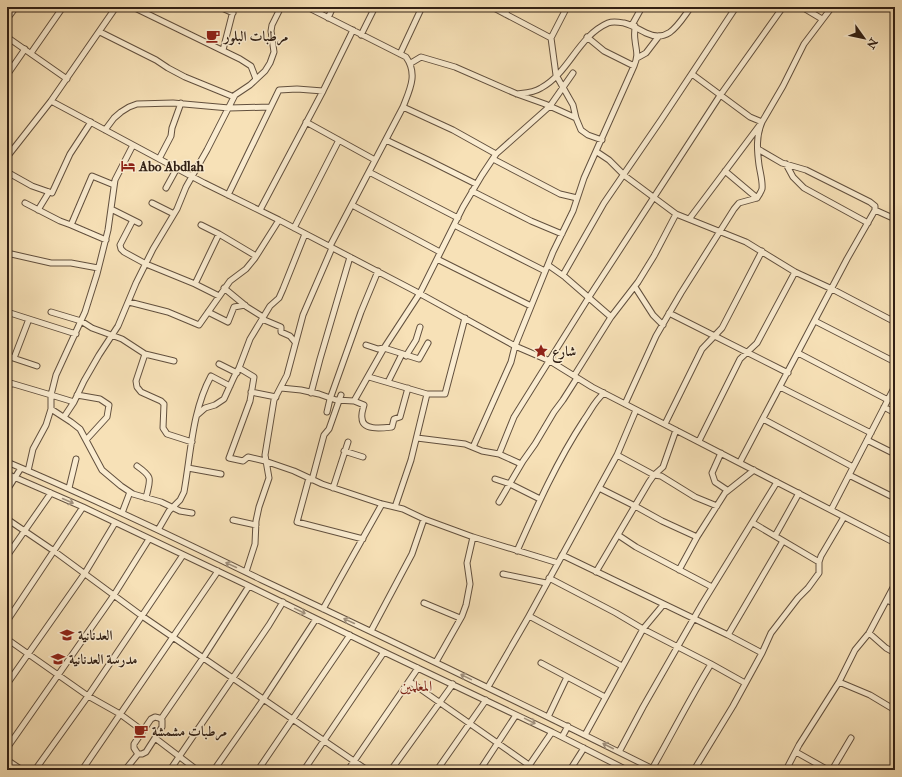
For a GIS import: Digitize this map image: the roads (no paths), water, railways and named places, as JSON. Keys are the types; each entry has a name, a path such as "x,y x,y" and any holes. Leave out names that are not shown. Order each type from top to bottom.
{"street":[{"path":"7,19 16,7"},
{"path":"31,53 63,7"},
{"path":"7,157 67,79 116,7"},
{"path":"134,7 223,50 251,66 256,79"},
{"path":"220,7 233,13"},
{"path":"223,50 234,7"},
{"path":"64,417 74,402 99,355 113,336 136,283 153,249 174,214 186,187 193,177 234,97 265,70 272,58 274,52 271,31 272,25 281,7"},
{"path":"246,572 255,544 259,507 269,478 265,455 274,400 287,375 303,315 331,247 403,107 412,84 413,72 411,63 406,57 307,7"},
{"path":"328,18 333,7"},
{"path":"361,34 375,7"},
{"path":"400,54 422,7"},
{"path":"492,7 551,38"},
{"path":"505,14 509,7"},
{"path":"567,7 551,38 556,74 573,105 581,130 602,140"},
{"path":"473,447 511,362 515,346 548,265 573,211 584,178 634,66 637,58 637,52 633,26 642,7"},
{"path":"517,94 529,93 540,89 569,61 587,37 610,22 633,26 646,33 659,36 674,30 691,7"},
{"path":"563,275 604,203 736,7"},
{"path":"498,454 514,417 589,297 721,95 781,9 775,7"},
{"path":"802,7 822,19"},
{"path":"690,218 762,122 783,86 804,44 832,7"},
{"path":"260,210 323,91 353,30"},
{"path":"100,32 156,60 168,68 234,97"},
{"path":"637,58 646,53 659,36"},
{"path":"7,37 67,79"},
{"path":"587,37 607,53 634,66"},
{"path":"7,75 25,49"},
{"path":"411,63 421,57 428,58 455,67 576,118"},
{"path":"354,401 369,377 384,348 420,293 476,184 495,156 550,106 573,73"},
{"path":"692,74 750,117 762,122"},
{"path":"228,195 279,90 297,89 323,91"},
{"path":"51,101 193,177 420,293 515,346 550,361 636,410 740,462 895,543"},
{"path":"105,130 114,118 129,107 137,104 181,103 229,108 270,107"},
{"path":"159,158 172,136 172,128 181,103"},
{"path":"403,107 453,130 560,194 578,198"},
{"path":"7,172 32,186 52,193 70,154 90,122"},
{"path":"306,122 375,160"},
{"path":"625,404 669,313 734,209 739,203 757,198 762,190 758,132 762,122"},
{"path":"294,228 339,140"},
{"path":"386,140 476,184"},
{"path":"28,471 33,449 46,425 51,409 52,395 60,364 76,334 98,268 106,240 114,184 119,170 133,145"},
{"path":"758,149 782,164 806,170 870,202 874,206 875,210 895,219"},
{"path":"596,152 609,160 623,174 676,214 690,218 730,235 762,251 795,272 832,289 895,322"},
{"path":"786,164 793,177 804,188 868,222"},
{"path":"166,188 177,168"},
{"path":"725,171 757,198"},
{"path":"369,172 458,218"},
{"path":"71,225 92,176 114,184"},
{"path":"472,191 531,221 562,234"},
{"path":"38,210 48,192"},
{"path":"26,203 38,210 106,240"},
{"path":"152,203 174,214"},
{"path":"352,205 440,252"},
{"path":"111,209 139,223"},
{"path":"740,462 847,259 875,210"},
{"path":"499,502 611,317 635,287 654,256 676,214"},
{"path":"132,220 120,246 124,252 146,264 195,284 219,296"},
{"path":"129,302 168,312 198,325 230,281 246,269 279,220"},
{"path":"202,225 256,256"},
{"path":"454,225 546,271"},
{"path":"195,284 219,234"},
{"path":"197,415 205,408 215,405 224,398 238,370 250,340 270,306 279,298 305,234"},
{"path":"665,424 702,349 722,328 762,251"},
{"path":"7,253 45,262 71,262 98,268"},
{"path":"311,393 350,257"},
{"path":"437,258 531,306"},
{"path":"548,265 563,275 611,317"},
{"path":"327,412 330,399 361,312 378,272"},
{"path":"699,442 740,359 757,343 795,272"},
{"path":"635,287 653,315 663,325"},
{"path":"224,288 263,318 281,327 281,332 290,336 295,342"},
{"path":"208,312 228,322 234,308 245,305"},
{"path":"7,312 76,334"},
{"path":"52,312 81,321 92,328 130,343 146,354 174,361"},
{"path":"669,313 788,373"},
{"path":"369,377 427,394 445,394 465,318"},
{"path":"14,358 29,319"},
{"path":"815,321 895,362"},
{"path":"388,382 404,355 416,340 420,327"},
{"path":"366,345 378,349 384,348 419,360 428,343"},
{"path":"798,353 888,400"},
{"path":"146,354 136,381 136,387 141,392 161,401 164,404 163,428 167,434 192,442"},
{"path":"7,356 37,366"},
{"path":"219,364 254,377 239,432 229,458 243,461 248,457 265,461 294,471 333,488 409,511 424,519 472,537 558,563"},
{"path":"158,530 172,507 180,500 184,492 202,393 211,376 230,386"},
{"path":"7,390 8,382 74,402"},
{"path":"831,510 895,386"},
{"path":"780,387 871,433"},
{"path":"281,388 311,393 330,399 340,398 364,405 361,419 364,424 377,429 392,427 394,419 400,417 408,388"},
{"path":"251,392 276,397"},
{"path":"517,551 540,499 573,435 586,418 596,400 604,393"},
{"path":"395,507 411,460 427,394"},
{"path":"77,395 100,399 109,405 107,418 86,440"},
{"path":"340,398 329,429 324,435 297,522 363,539"},
{"path":"884,407 895,413"},
{"path":"51,409 80,429 102,470 110,478 130,492 192,513"},
{"path":"488,687 529,616 617,455 636,410"},
{"path":"763,420 853,467"},
{"path":"596,572 654,475 663,467 676,430"},
{"path":"417,438 459,443 482,451 498,454 521,464"},
{"path":"867,440 895,454"},
{"path":"333,488 348,442"},
{"path":"344,451 363,457"},
{"path":"721,453 712,473 715,482 727,490"},
{"path":"617,455 654,475 661,476 695,498 717,506"},
{"path":"69,488 76,460"},
{"path":"7,462 69,488 272,584 488,687 654,769 693,693 711,664"},
{"path":"137,466 148,473 150,478 146,498"},
{"path":"7,490 21,468"},
{"path":"188,468 221,474"},
{"path":"680,570 697,536 727,490 754,470"},
{"path":"7,474 283,602 384,652 516,714 627,770"},
{"path":"849,475 895,498"},
{"path":"495,479 510,484 540,499"},
{"path":"619,752 677,647 719,576 725,570 735,550 778,482"},
{"path":"599,488 662,521 697,536"},
{"path":"122,513 130,492"},
{"path":"7,556 50,493"},
{"path":"775,536 799,493"},
{"path":"323,609 382,504"},
{"path":"7,621 83,508"},
{"path":"694,770 762,654 771,633 819,573 819,562 821,556 844,517"},
{"path":"7,519 54,551 142,616 367,770"},
{"path":"371,631 412,554 424,519"},
{"path":"233,520 256,525"},
{"path":"7,684 85,574 115,523"},
{"path":"753,523 819,562"},
{"path":"618,536 712,588"},
{"path":"436,662 460,618 469,593 470,584 467,564 472,537"},
{"path":"7,748 114,595 149,539"},
{"path":"728,635 783,541"},
{"path":"35,770 88,696 183,555"},
{"path":"562,555 728,635 762,654"},
{"path":"82,770 218,571"},
{"path":"503,574 548,581 616,613 745,683"},
{"path":"267,595 272,584"},
{"path":"786,770 839,682 855,650 869,633 895,584"},
{"path":"161,719 235,610 249,586"},
{"path":"887,600 895,604"},
{"path":"170,770 269,625 283,602"},
{"path":"424,604 460,618"},
{"path":"585,735 643,629 663,605"},
{"path":"529,616 622,666"},
{"path":"214,770 263,700 316,619"},
{"path":"869,633 886,648 895,653"},
{"path":"258,770 350,635"},
{"path":"7,639 88,696 120,714 143,731"},
{"path":"304,770 384,652"},
{"path":"541,663 606,697"},
{"path":"348,770 418,668"},
{"path":"548,717 567,677"},
{"path":"410,681 470,723 528,768 536,770"},
{"path":"839,682 870,695 895,710"},
{"path":"391,770 453,684"},
{"path":"437,770 486,700"},
{"path":"480,770 516,714"},
{"path":"138,754 135,751 134,744 153,718 157,717 161,719"},
{"path":"125,770 138,754 146,752 163,725 161,719"},
{"path":"562,737 568,726"},
{"path":"528,768 552,732"},
{"path":"155,738 197,770"},
{"path":"832,770 852,738"},
{"path":"570,770 584,748"},
{"path":"796,752 828,770"},
{"path":"7,760 22,770"},
{"path":"612,770 616,764"}],"place":[{"name":"مرطبات البلور","path":"213,36"},
{"name":"Abo Abdlah","path":"128,166"},
{"name":"شارع","path":"541,351"},
{"name":"العدنانية","path":"67,635"},
{"name":"مدرسة العدنانية","path":"58,659"},
{"name":"مرطبات مشمشة","path":"141,731"}],"district":[{"name":"المعلمين","path":"416,686"}]}
